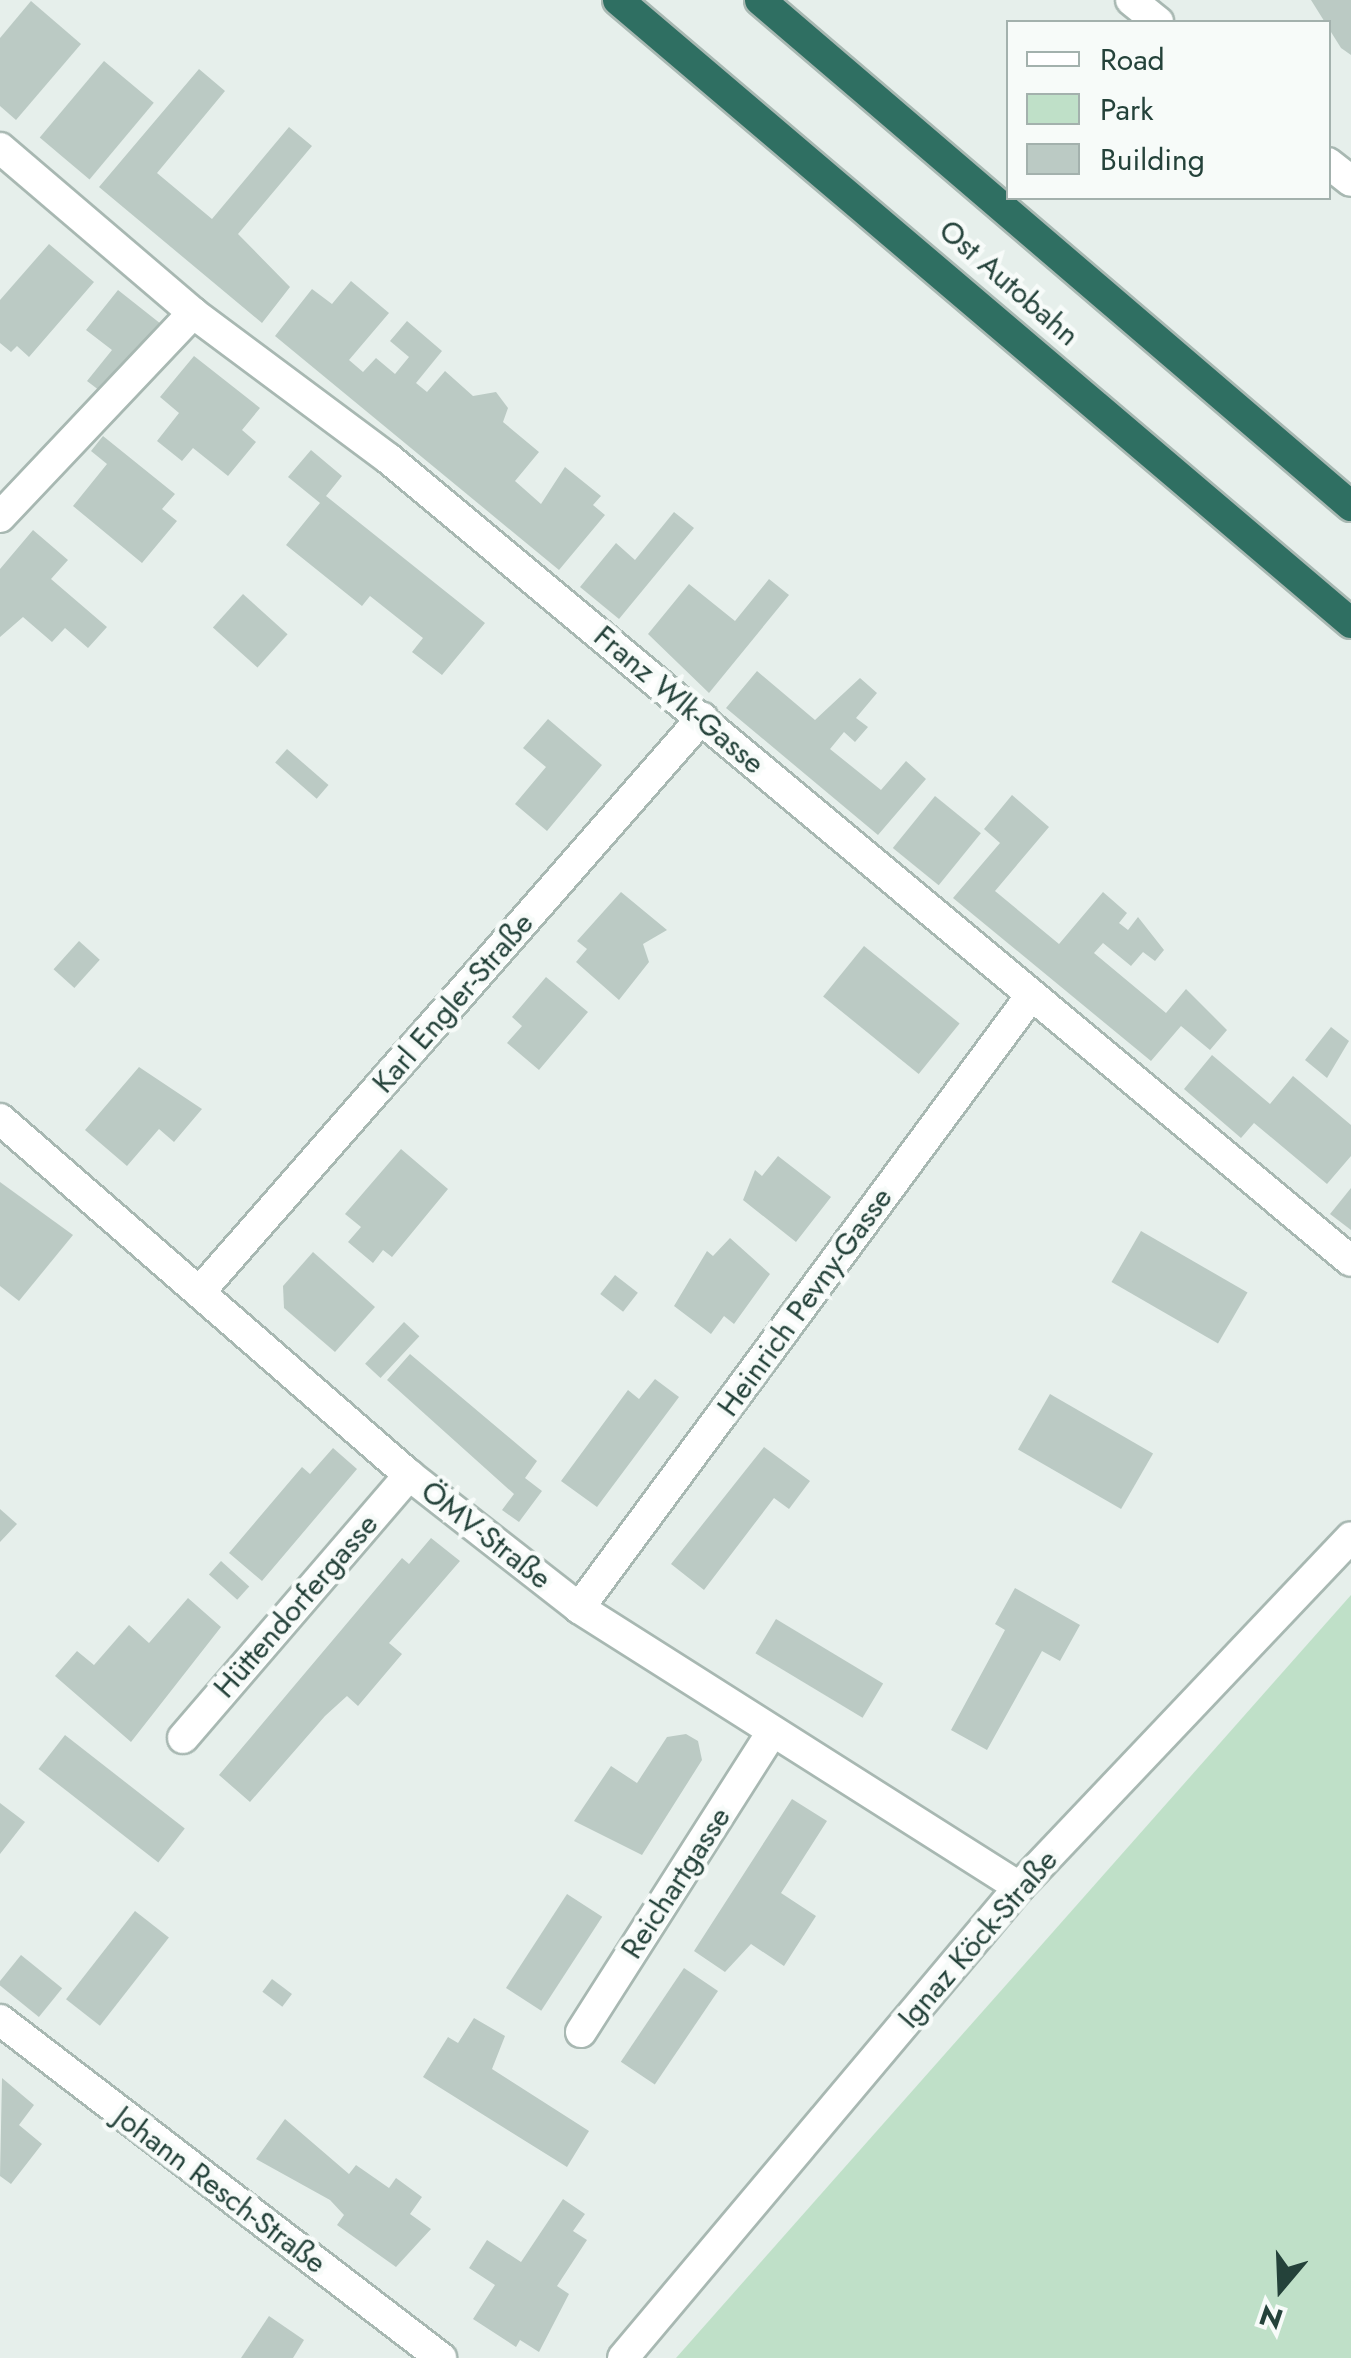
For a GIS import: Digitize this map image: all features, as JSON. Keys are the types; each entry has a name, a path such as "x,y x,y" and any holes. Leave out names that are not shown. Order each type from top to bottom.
{"highway":[{"name":"Ost Autobahn","path":"618,0 1351,623"},
{"name":"Ost Autobahn","path":"760,0 1351,506"}],"street":[{"path":"1131,0 1156,20"},
{"name":"Franz Wlk-Gasse","path":"0,148 193,313 389,459 1030,997 1351,1260"},
{"path":"1331,164 1351,181"},
{"path":"0,517 193,313"},
{"name":"Karl Engler-Straße","path":"203,1288 702,718"},
{"name":"Heinrich Pevny-Gasse","path":"580,1608 1030,997"},
{"name":"ÖMV-Straße","path":"0,1119 203,1288 409,1475 580,1608 771,1734 1019,1887"},
{"name":"Hüttendorfergasse","path":"183,1738 409,1475"},
{"name":"Ignaz Köck-Straße","path":"624,2358 1019,1887 1351,1536"},
{"name":"Reichartgasse","path":"580,2032 771,1734"},
{"name":"Johann Resch-Straße","path":"0,2020 442,2358"}],"green space":[{"path":"1351,1595 1351,2358 676,2358"}],"building":[{"path":"1311,0 1351,0 1351,55 1331,32 1331,20 1324,20"},
{"path":"31,1 81,44 16,120 0,106 0,38"},
{"path":"104,61 154,103 90,179 40,138"},
{"path":"199,69 225,91 157,173 212,219 289,127 312,146 238,234 290,287 262,323 99,187"},
{"path":"49,244 94,282 29,357 17,346 11,352 0,343 0,300"},
{"path":"351,281 389,313 349,360 363,372 376,358 395,374 409,357 390,341 407,321 442,351 416,383 427,392 445,371 473,396 496,392 508,408 503,422 539,452 515,481 541,504 565,467 601,496 593,505 605,515 559,570 275,336 312,289 332,304"},
{"path":"118,290 161,324 104,394 87,381 112,350 86,330"},
{"path":"194,356 260,408 242,430 256,442 228,476 193,448 182,461 157,441 179,413 160,397"},
{"path":"103,436 175,494 162,509 177,521 142,563 73,506 107,464 91,451"},
{"path":"311,450 342,476 326,496 485,623 442,675 412,652 423,638 370,596 362,606 286,545 320,503 288,477"},
{"path":"674,512 694,528 619,619 580,587 616,543 635,560"},
{"path":"33,530 68,560 51,579 107,627 88,648 65,628 52,642 23,617 0,637 0,569"},
{"path":"769,579 789,595 709,693 648,634 689,584 735,621"},
{"path":"243,594 288,634 257,668 213,627"},
{"path":"757,671 815,720 860,678 877,693 856,718 868,727 855,742 844,732 830,749 881,790 906,761 926,779 878,835 726,708"},
{"path":"548,719 602,765 547,831 515,804 546,767 523,748"},
{"path":"287,749 329,785 317,799 275,763"},
{"path":"1012,795 1049,827 995,891 1059,944 1103,892 1127,913 1119,923 1128,930 1138,917 1164,950 1155,961 1143,952 1131,966 1103,943 1094,953 1166,1013 1186,989 1227,1030 1210,1050 1181,1026 1151,1061 953,898 1000,843 984,829"},
{"path":"935,796 981,833 939,885 893,848"},
{"path":"621,892 667,930 643,944 649,962 619,1000 576,962 587,949 577,941"},
{"path":"79,941 100,960 74,988 54,969"},
{"path":"864,946 960,1023 919,1074 823,997"},
{"path":"546,977 588,1012 539,1070 507,1043 522,1026 512,1017"},
{"path":"1331,1027 1349,1041 1327,1078 1305,1060"},
{"path":"1212,1055 1270,1104 1293,1076 1351,1125 1351,1156 1327,1184 1254,1123 1241,1138 1184,1089"},
{"path":"139,1067 202,1109 174,1142 159,1129 127,1166 85,1130"},
{"path":"401,1149 448,1189 392,1257 383,1250 373,1263 348,1242 361,1227 345,1214"},
{"path":"778,1156 831,1197 796,1242 743,1200 755,1170 762,1176"},
{"path":"0,1182 73,1235 19,1301 0,1286"},
{"path":"1351,1188 1351,1230 1330,1214"},
{"path":"1141,1231 1248,1292 1218,1344 1112,1282"},
{"path":"730,1238 770,1274 734,1324 724,1316 711,1334 674,1306 707,1251 713,1256"},
{"path":"313,1252 375,1307 335,1352 284,1308 283,1286"},
{"path":"615,1275 638,1293 623,1312 600,1294"},
{"path":"404,1322 419,1336 380,1378 365,1364"},
{"path":"410,1354 537,1461 525,1478 542,1491 519,1522 502,1510 514,1494 387,1380"},
{"path":"655,1379 679,1397 597,1507 561,1481 628,1390 639,1399"},
{"path":"1050,1394 1153,1454 1121,1509 1018,1449"},
{"path":"764,1447 810,1481 789,1509 774,1498 704,1590 671,1564"},
{"path":"333,1448 357,1469 262,1581 229,1553 302,1467 310,1474"},
{"path":"0,1509 17,1524 0,1542"},
{"path":"431,1538 460,1561 389,1643 402,1654 358,1706 347,1696 325,1716 250,1802 219,1775 402,1558 409,1564"},
{"path":"221,1561 249,1586 237,1600 209,1574"},
{"path":"1015,1588 1080,1625 1060,1661 1042,1651 987,1750 951,1730 1005,1630 995,1624"},
{"path":"188,1598 221,1627 131,1742 55,1676 77,1651 94,1665 129,1625 149,1643"},
{"path":"776,1619 883,1683 863,1718 755,1653"},
{"path":"686,1734 698,1741 702,1760 642,1855 574,1821 611,1766 637,1783 667,1737"},
{"path":"65,1735 185,1829 158,1862 39,1769"},
{"path":"792,1799 827,1821 781,1893 816,1916 784,1966 751,1944 725,1972 694,1951"},
{"path":"0,1803 25,1822 0,1854"},
{"path":"567,1894 602,1917 541,2011 506,1988"},
{"path":"135,1911 169,1937 100,2026 66,1999"},
{"path":"21,1955 62,1988 39,2017 0,1986"},
{"path":"684,1968 718,1991 655,2085 621,2062"},
{"path":"272,1979 292,1994 282,2007 262,1992"},
{"path":"474,2018 505,2036 492,2069 589,2131 567,2167 423,2077 448,2037 458,2043"},
{"path":"2,2078 34,2105 19,2125 42,2144 11,2184 0,2176"},
{"path":"285,2119 349,2174 356,2165 389,2188 396,2178 422,2197 410,2214 431,2229 396,2267 337,2225 344,2215 330,2200 256,2159"},
{"path":"563,2199 585,2214 573,2231 587,2240 557,2286 569,2294 539,2352 520,2340 516,2347 473,2319 495,2285 469,2268 487,2240 521,2262"},
{"path":"269,2316 304,2340 293,2358 241,2358"}]}
